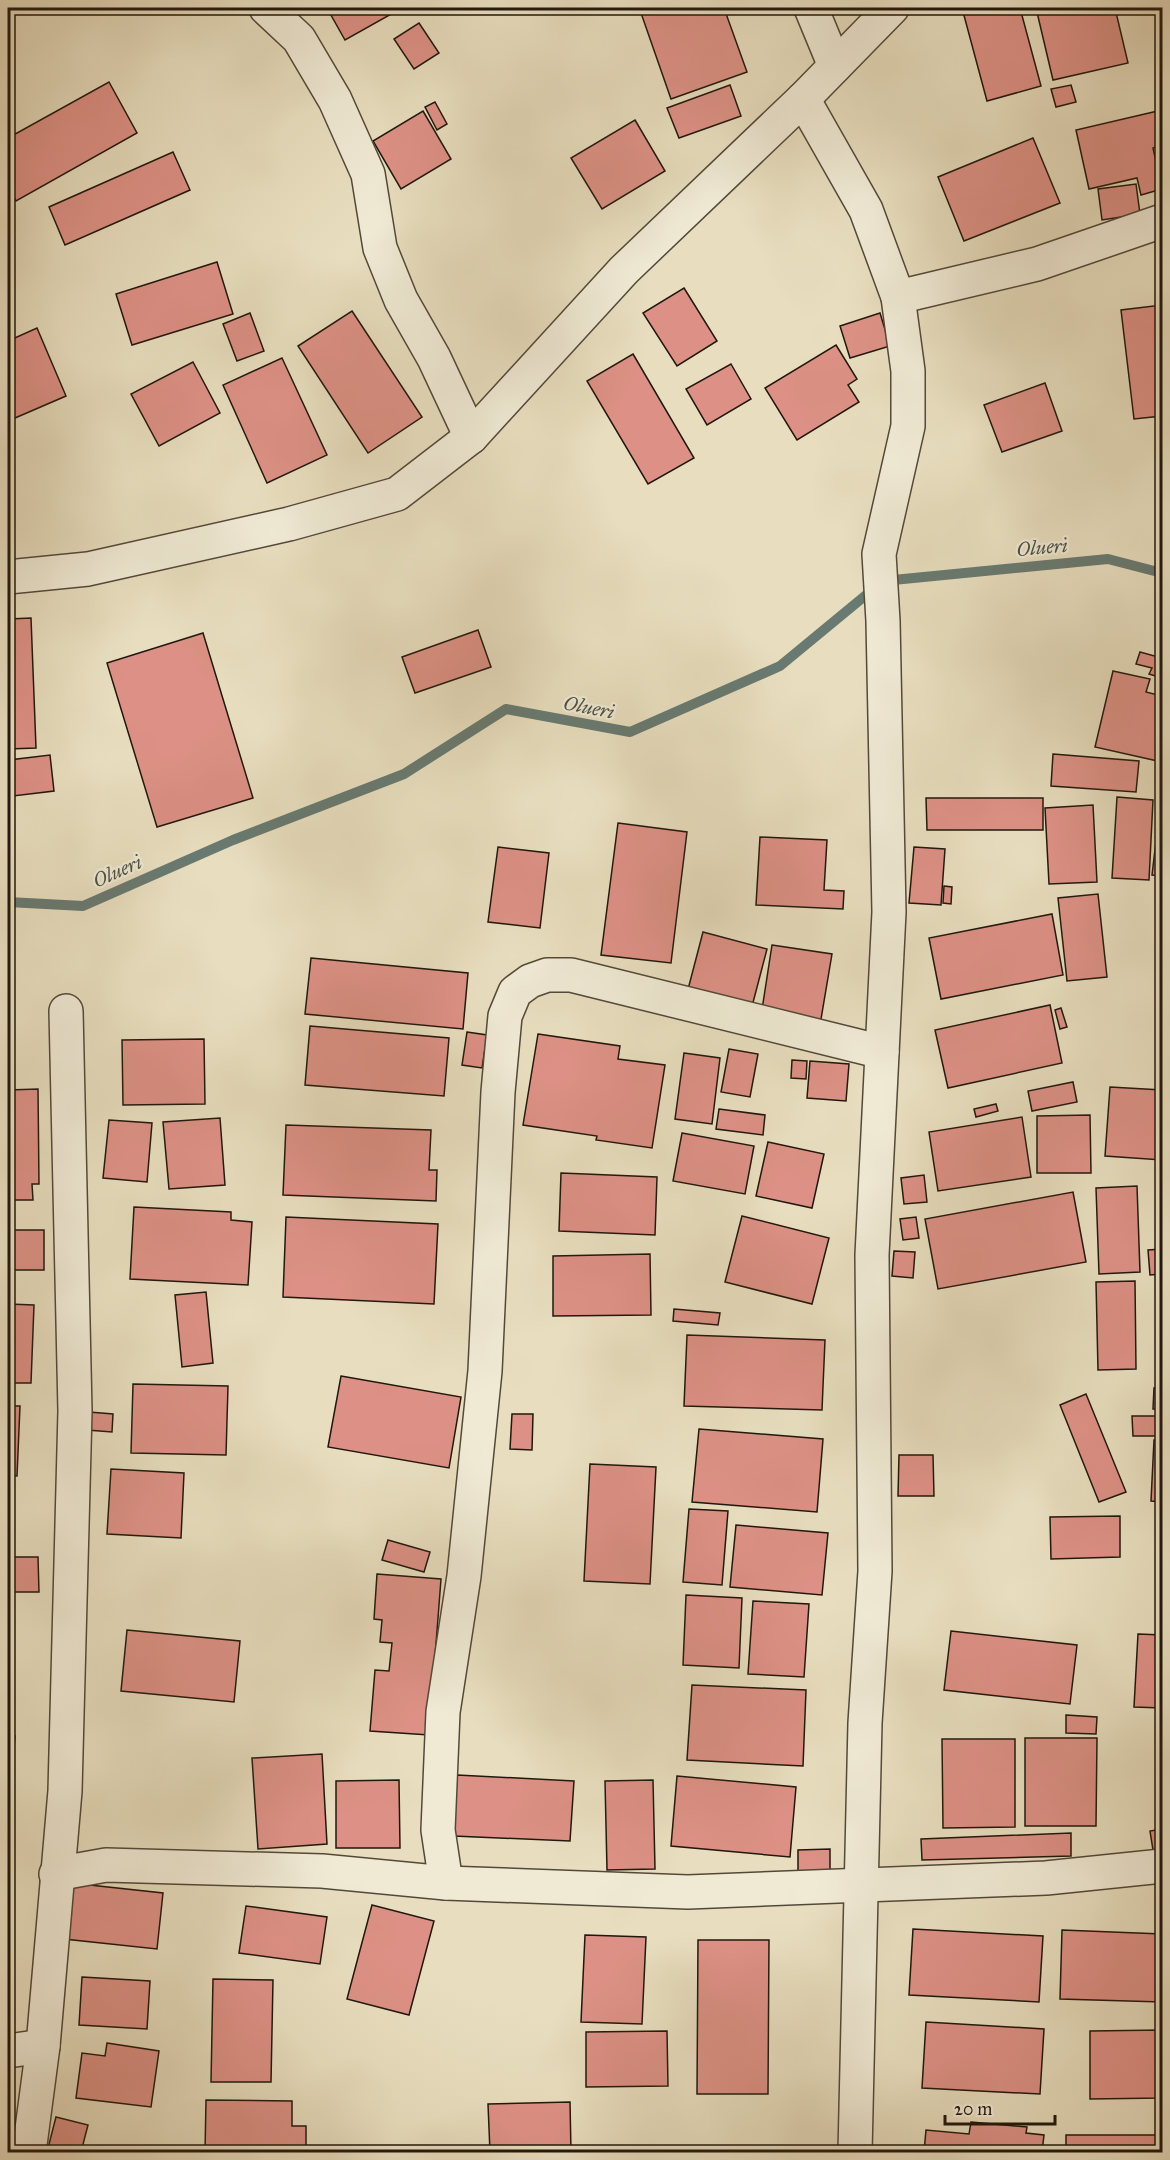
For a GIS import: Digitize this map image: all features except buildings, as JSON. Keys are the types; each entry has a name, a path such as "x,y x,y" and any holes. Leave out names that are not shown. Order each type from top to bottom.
{"street":[{"path":"266,8 299,39 335,100 368,174 380,248 397,290 434,358 471,437"},
{"path":"811,8 835,66"},
{"path":"8,576 88,568 289,524 397,494 471,437 624,270 803,99 892,8"},
{"path":"803,99 866,210 897,297 908,371 908,426 879,554 883,621 889,912 872,1255 875,1571 865,1723 855,2152"},
{"path":"897,297 1037,264 1162,221"},
{"path":"446,1882 438,1830 443,1712 464,1576 485,1371 498,1092 505,1016 515,992 530,981 547,975 571,975 882,1052"},
{"path":"29,2152 43,2046 56,1874 65,1791 75,1411 66,1011"},
{"path":"56,1874 106,1865 322,1871 446,1882 688,1892 1046,1878 1162,1866"},
{"path":"8,2051 43,2046"}],"waterway":[{"name":"Olueri","path":"8,902 83,906 233,840 404,774 506,709 630,732 780,666 883,581 1108,559 1162,573"}]}
